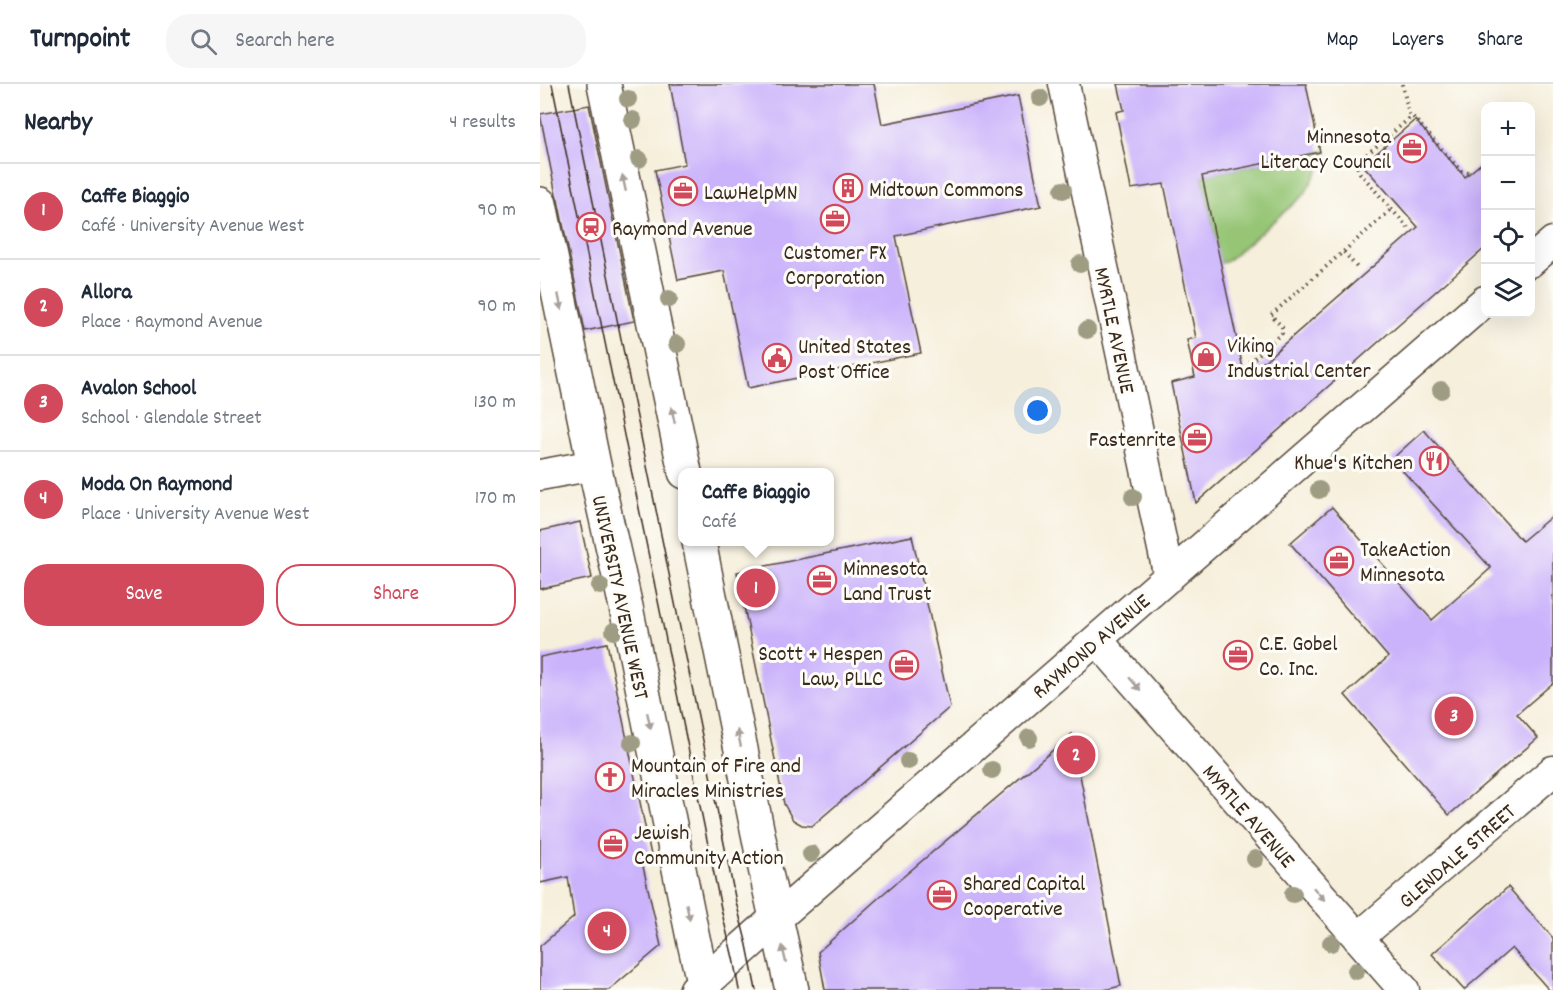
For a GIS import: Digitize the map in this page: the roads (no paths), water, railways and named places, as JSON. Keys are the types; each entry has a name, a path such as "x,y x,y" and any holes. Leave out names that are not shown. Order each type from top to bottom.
{"main road":[{"path":"604,84 683,468"},
{"name":"UNIVERSITY AVENUE WEST","path":"540,204 626,607 693,938 701,988"},
{"path":"700,546 792,990"},
{"name":"RAYMOND AVENUE","path":"701,988 776,919"}],"street":[{"name":"MYRTLE AVENUE","path":"1064,84 1169,577"},
{"path":"1535,258 1553,242"},
{"name":"RAYMOND AVENUE","path":"776,919 1481,305"},
{"path":"540,475 594,465"},
{"name":"MYRTLE AVENUE","path":"1097,640 1404,990"},
{"name":"GLENDALE STREET","path":"1358,938 1553,771"}],"tram line":[{"path":"552,84 739,990"},
{"path":"569,84 756,990"}],"place":[{"name":"Minnesota Literacy Council","path":"1412,148"},
{"name":"Midtown Commons","path":"848,188"},
{"name":"LawHelpMN","path":"683,191"},
{"name":"Customer FX Corporation","path":"835,219"},
{"name":"Raymond Avenue","path":"591,227"},
{"name":"Viking Industrial Center","path":"1206,357"},
{"name":"United States Post Office","path":"777,358"},
{"name":"Fastenrite","path":"1197,438"},
{"name":"Khue's Kitchen","path":"1434,461"},
{"name":"TakeAction Minnesota","path":"1339,561"},
{"name":"Minnesota Land Trust","path":"822,580"},
{"name":"Caffe Biaggio","path":"756,588"},
{"name":"C.E. Gobel Co. Inc.","path":"1238,655"},
{"name":"Scott + Hespen Law, PLLC","path":"904,665"},
{"name":"Avalon School","path":"1454,716"},
{"name":"Allora","path":"1076,755"},
{"name":"Mountain of Fire and Miracles Ministries","path":"610,777"},
{"name":"Jewish Community Action","path":"613,844"},
{"name":"Shared Capital Cooperative","path":"942,895"},
{"name":"Moda On Raymond","path":"607,931"}]}
